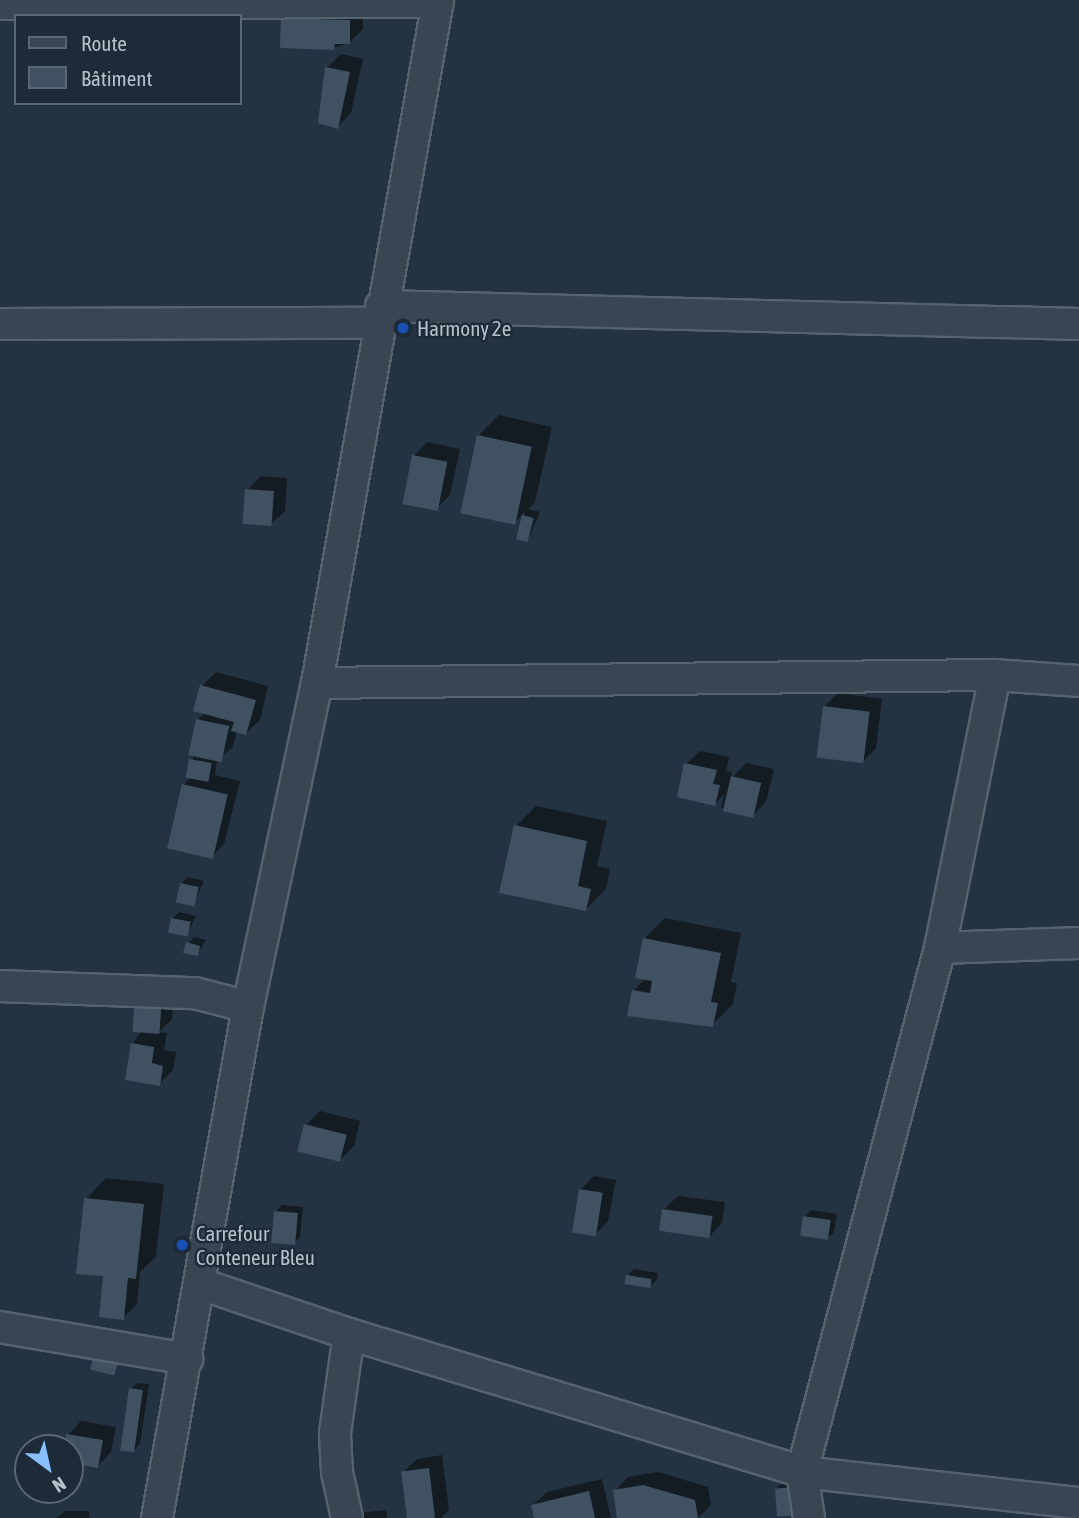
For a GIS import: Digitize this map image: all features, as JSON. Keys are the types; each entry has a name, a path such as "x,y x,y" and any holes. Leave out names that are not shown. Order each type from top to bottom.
{"street":[{"path":"0,4 438,1 380,314 317,683 248,1007 201,1284 157,1518"},
{"path":"0,324 380,314 1079,324"},
{"path":"317,683 995,675 1079,681"},
{"path":"809,1518 802,1472 940,948 995,675"},
{"path":"940,948 1079,943"},
{"path":"0,986 195,993 248,1007"},
{"path":"201,1284 349,1334 802,1472 1078,1508"},
{"path":"0,1326 187,1359"},
{"path":"347,1518 337,1472 335,1433 349,1334"}],"building":[{"path":"281,18 350,20 350,44 335,44 334,50 280,48"},
{"path":"325,67 350,72 338,129 318,123"},
{"path":"477,435 532,447 515,525 460,513"},
{"path":"412,455 447,462 438,511 402,504"},
{"path":"245,489 274,491 271,526 243,524"},
{"path":"522,515 534,518 528,542 516,539"},
{"path":"200,685 256,700 246,735 231,731 234,722 193,711"},
{"path":"823,706 870,712 863,763 817,758"},
{"path":"196,719 229,726 222,762 188,755"},
{"path":"189,759 212,763 208,782 186,778"},
{"path":"684,763 717,770 713,784 720,785 715,806 677,797"},
{"path":"731,776 761,783 753,818 723,811"},
{"path":"182,784 228,795 213,859 167,848"},
{"path":"514,825 587,841 578,886 591,889 586,911 499,893"},
{"path":"180,883 199,887 194,907 176,903"},
{"path":"171,918 191,922 188,937 168,933"},
{"path":"643,938 721,953 711,1002 718,1003 713,1027 627,1016 632,990 650,993 652,981 635,978"},
{"path":"186,942 200,946 198,956 183,953"},
{"path":"135,996 162,998 159,1034 132,1032"},
{"path":"131,1043 154,1047 152,1063 163,1066 160,1086 125,1080"},
{"path":"304,1124 347,1135 340,1162 297,1151"},
{"path":"579,1189 603,1193 596,1236 572,1232"},
{"path":"84,1198 144,1204 136,1279 128,1278 124,1320 99,1317 103,1276 76,1274"},
{"path":"662,1209 713,1216 709,1238 659,1231"},
{"path":"274,1211 298,1213 295,1245 271,1243"},
{"path":"803,1216 831,1220 828,1240 800,1236"},
{"path":"626,1275 652,1279 650,1288 625,1284"},
{"path":"94,1354 118,1360 114,1376 90,1370"},
{"path":"129,1388 143,1390 134,1452 120,1450"},
{"path":"84,1437 103,1440 98,1468 84,1466"},
{"path":"429,1468 435,1518 407,1518 401,1471"},
{"path":"643,1485 695,1500 698,1518 617,1518 613,1490"},
{"path":"797,1487 799,1515 777,1516 775,1489"},
{"path":"589,1491 595,1518 534,1518 531,1505"}],"place":[{"name":"Harmony 2e","path":"403,328"},
{"name":"Carrefour Conteneur Bleu","path":"182,1245"}]}
